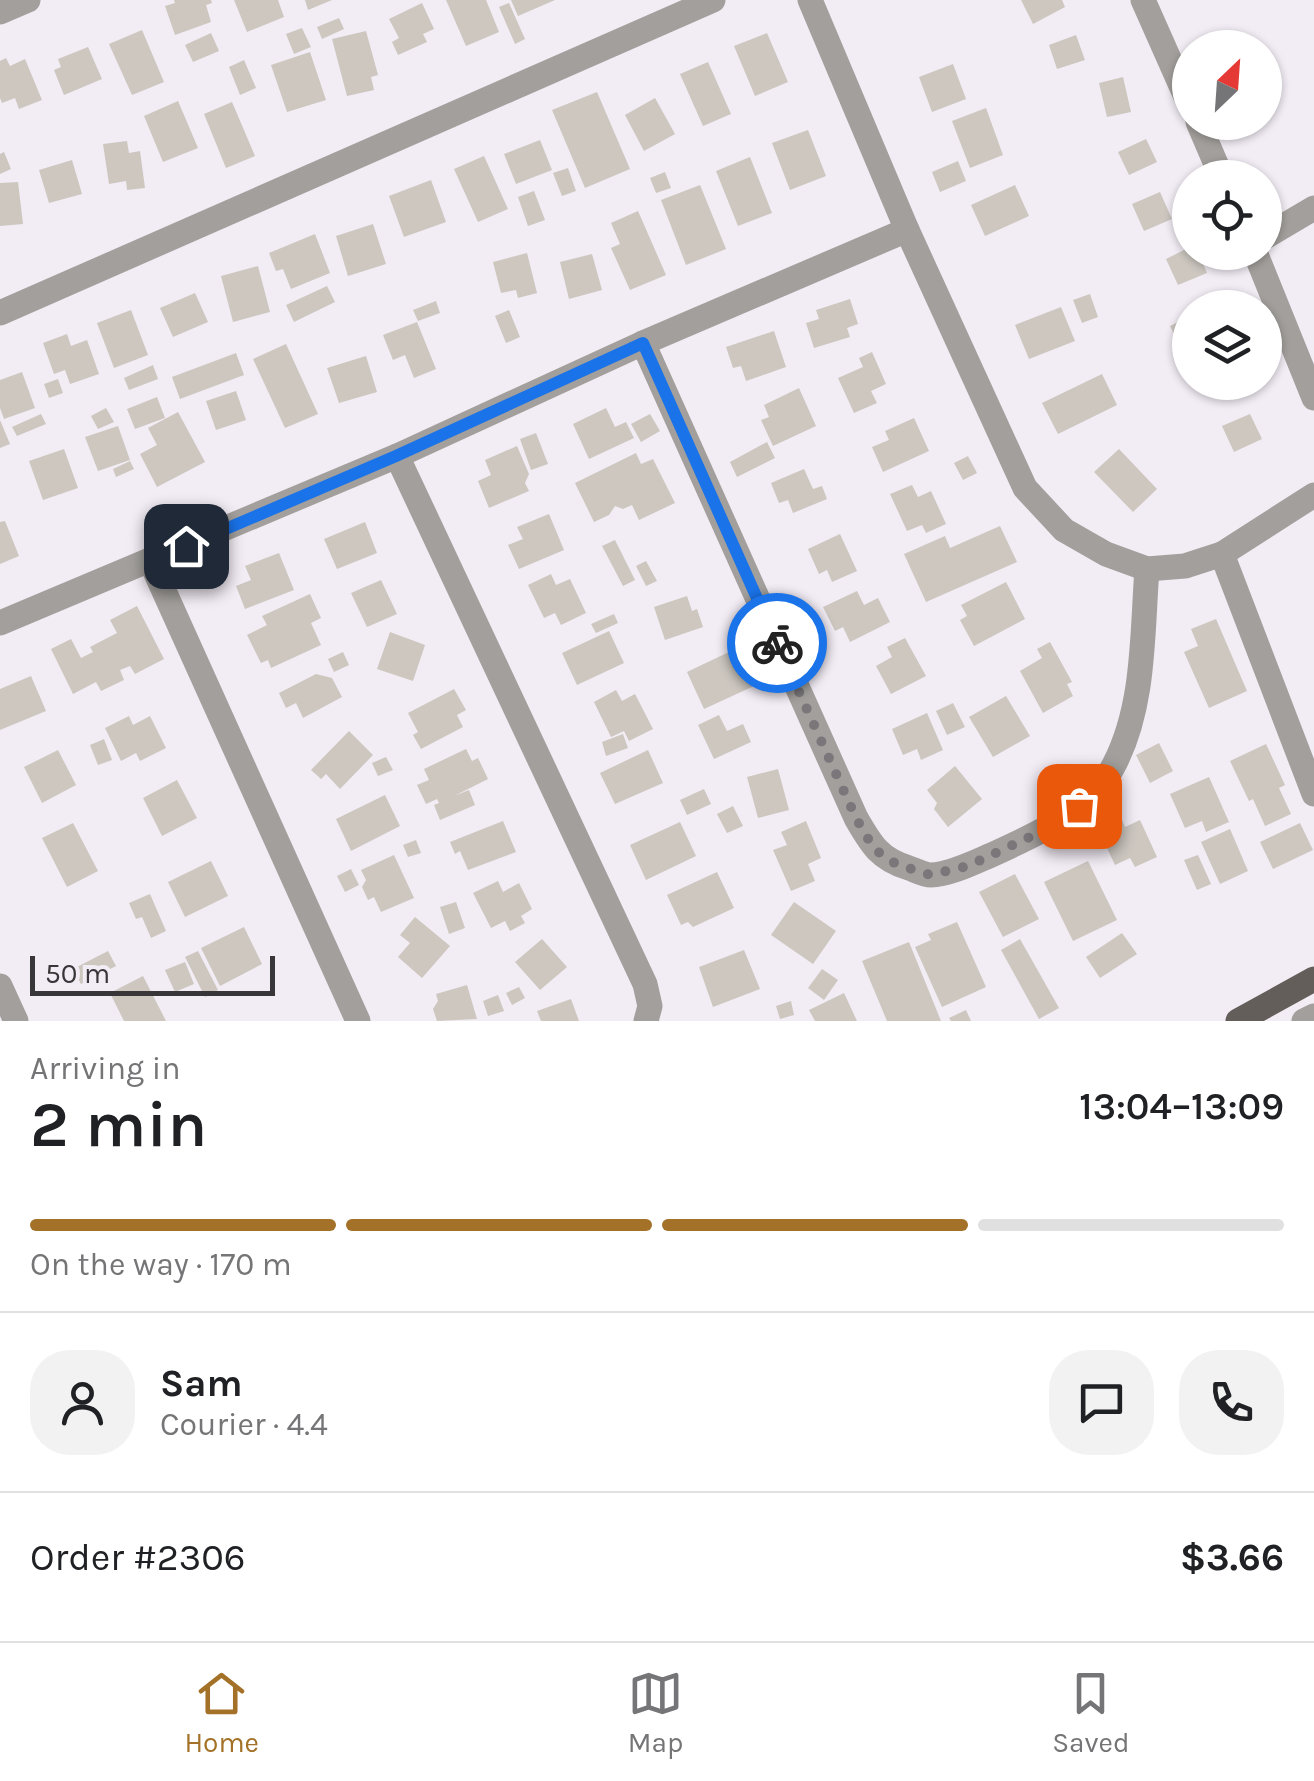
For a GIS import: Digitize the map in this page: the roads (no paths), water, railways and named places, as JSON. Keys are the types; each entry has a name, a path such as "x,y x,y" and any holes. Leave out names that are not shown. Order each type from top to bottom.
{"main road":[{"path":"1238,1021 1314,979"}],"street":[{"path":"0,12 28,0"},
{"path":"0,313 713,0"},
{"path":"810,0 907,230 1025,488 1064,530 1106,554 1146,568 1184,566 1222,554 1314,495"},
{"path":"1151,3 1172,58"},
{"path":"1282,227 1314,208"},
{"path":"0,624 396,456 643,343 907,230"},
{"path":"1262,270 1314,398"},
{"path":"643,343 856,818 874,849 896,864 930,875 968,866 1049,828 1097,788 1114,767 1136,702 1146,568"},
{"path":"396,456 645,984 650,1006 646,1021"},
{"path":"1222,554 1314,794"},
{"path":"150,560 358,1021"},
{"path":"0,986 16,1021"},
{"path":"1304,1021 1314,1016"}]}
